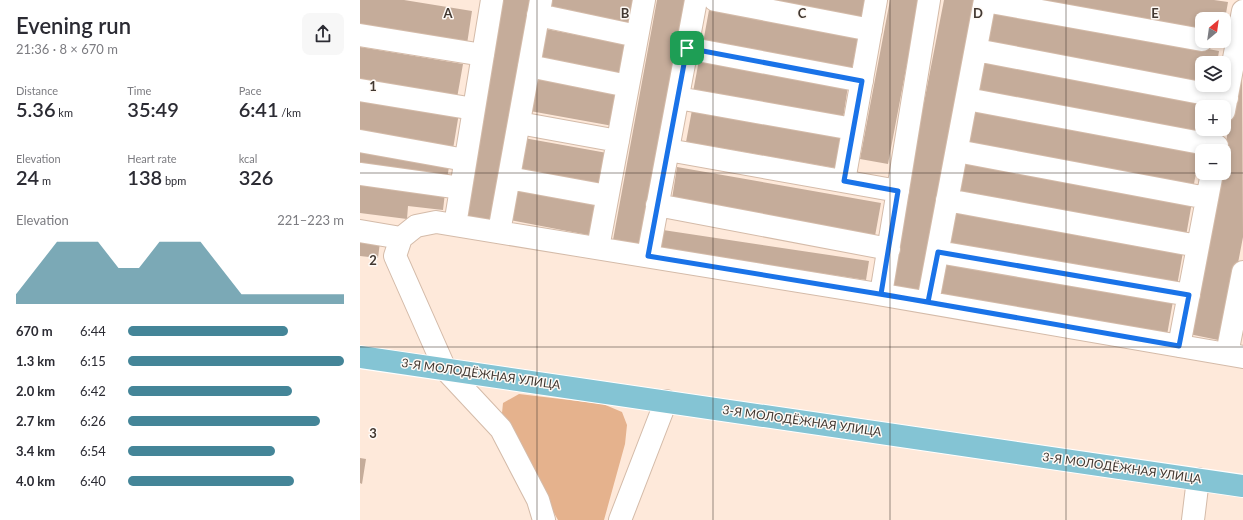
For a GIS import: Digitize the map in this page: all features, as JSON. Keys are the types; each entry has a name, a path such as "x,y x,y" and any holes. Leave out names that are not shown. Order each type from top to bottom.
{"main road":[{"name":"3-Я МОЛОДЁЖНАЯ УЛИЦА","path":"360,357 666,400 1243,486"}],"street":[{"path":"455,225 483,55 490,0"},
{"path":"598,248 644,0"},
{"path":"648,256 696,0"},
{"path":"715,0 871,30"},
{"path":"844,181 876,0"},
{"path":"881,294 929,0"},
{"path":"928,302 985,0 1195,39"},
{"path":"499,232 540,8 637,36"},
{"path":"1226,100 1243,11"},
{"path":"360,36 483,55"},
{"path":"1231,46 1236,47"},
{"path":"687,48 862,81"},
{"path":"976,50 1207,100"},
{"path":"529,66 628,86"},
{"path":"360,90 474,109"},
{"path":"678,98 853,129"},
{"path":"966,99 1218,142"},
{"path":"519,123 618,141"},
{"path":"360,141 465,160"},
{"path":"668,150 898,191"},
{"path":"957,152 1207,198"},
{"path":"360,174 461,188"},
{"path":"509,178 608,196"},
{"path":"1179,346 1211,180"},
{"path":"948,200 1198,246"},
{"path":"657,205 889,249"},
{"path":"544,520 538,500 501,429 445,369 395,256 401,238 416,226 436,222 455,225 881,294 1235,356 1243,272"},
{"path":"360,231 401,238"},
{"path":"938,252 1189,295"},
{"path":"620,520 666,400"},
{"path":"1193,520 1198,479"}],"shaded area":[{"path":"519,394 603,404 622,412 627,425 625,444 604,520 558,520 546,499 531,463 502,413 503,403"}],"building":[{"path":"360,0 404,0 472,11 467,44 360,27"},
{"path":"500,0 531,0 490,222 460,216"},
{"path":"549,0 635,0 630,24 547,8"},
{"path":"657,0 688,0 643,246 613,240"},
{"path":"757,0 865,0 862,19"},
{"path":"890,0 919,0 888,164 860,159"},
{"path":"944,0 976,0 919,294 888,287"},
{"path":"1023,0 1214,0 1228,2 1226,12 1195,12 1195,32"},
{"path":"709,10 858,37 852,69 703,43"},
{"path":"992,10 1195,47 1195,48 1219,51 1218,56 1195,56 1195,82 986,44"},
{"path":"546,29 629,45 623,76 540,60"},
{"path":"360,47 463,64 457,98 360,82"},
{"path":"1242,57 1243,237 1223,341 1189,334 1219,180 1231,180 1231,144 1226,144 1227,136 1231,136 1231,115"},
{"path":"699,60 848,86 843,119 693,92"},
{"path":"982,61 1199,100 1195,100 1195,133 976,95"},
{"path":"536,79 619,95 613,126 530,111"},
{"path":"360,96 459,113 453,149 360,133"},
{"path":"692,110 841,136 835,168 686,142"},
{"path":"973,110 1195,149 1195,178 1194,184 967,143"},
{"path":"524,138 607,153 601,185 518,169"},
{"path":"360,149 450,162 447,178 360,165"},
{"path":"964,161 1192,202 1186,236 958,195"},
{"path":"677,167 881,203 875,236 672,199"},
{"path":"360,182 445,193 443,210 408,206 407,219 360,213"},
{"path":"515,189 598,204 593,236 510,220"},
{"path":"956,212 1183,252 1177,286 950,245"},
{"path":"663,230 869,261 866,280 660,249"},
{"path":"360,239 380,242 378,258 360,256"},
{"path":"946,260 1173,301 1167,335 940,294"},
{"path":"360,458 366,459 362,484 360,483"}],"route":[{"path":"687,48 648,256 881,294 928,302 938,252 1189,295 1179,346 881,294 898,191 844,181 862,81 687,48"}]}
